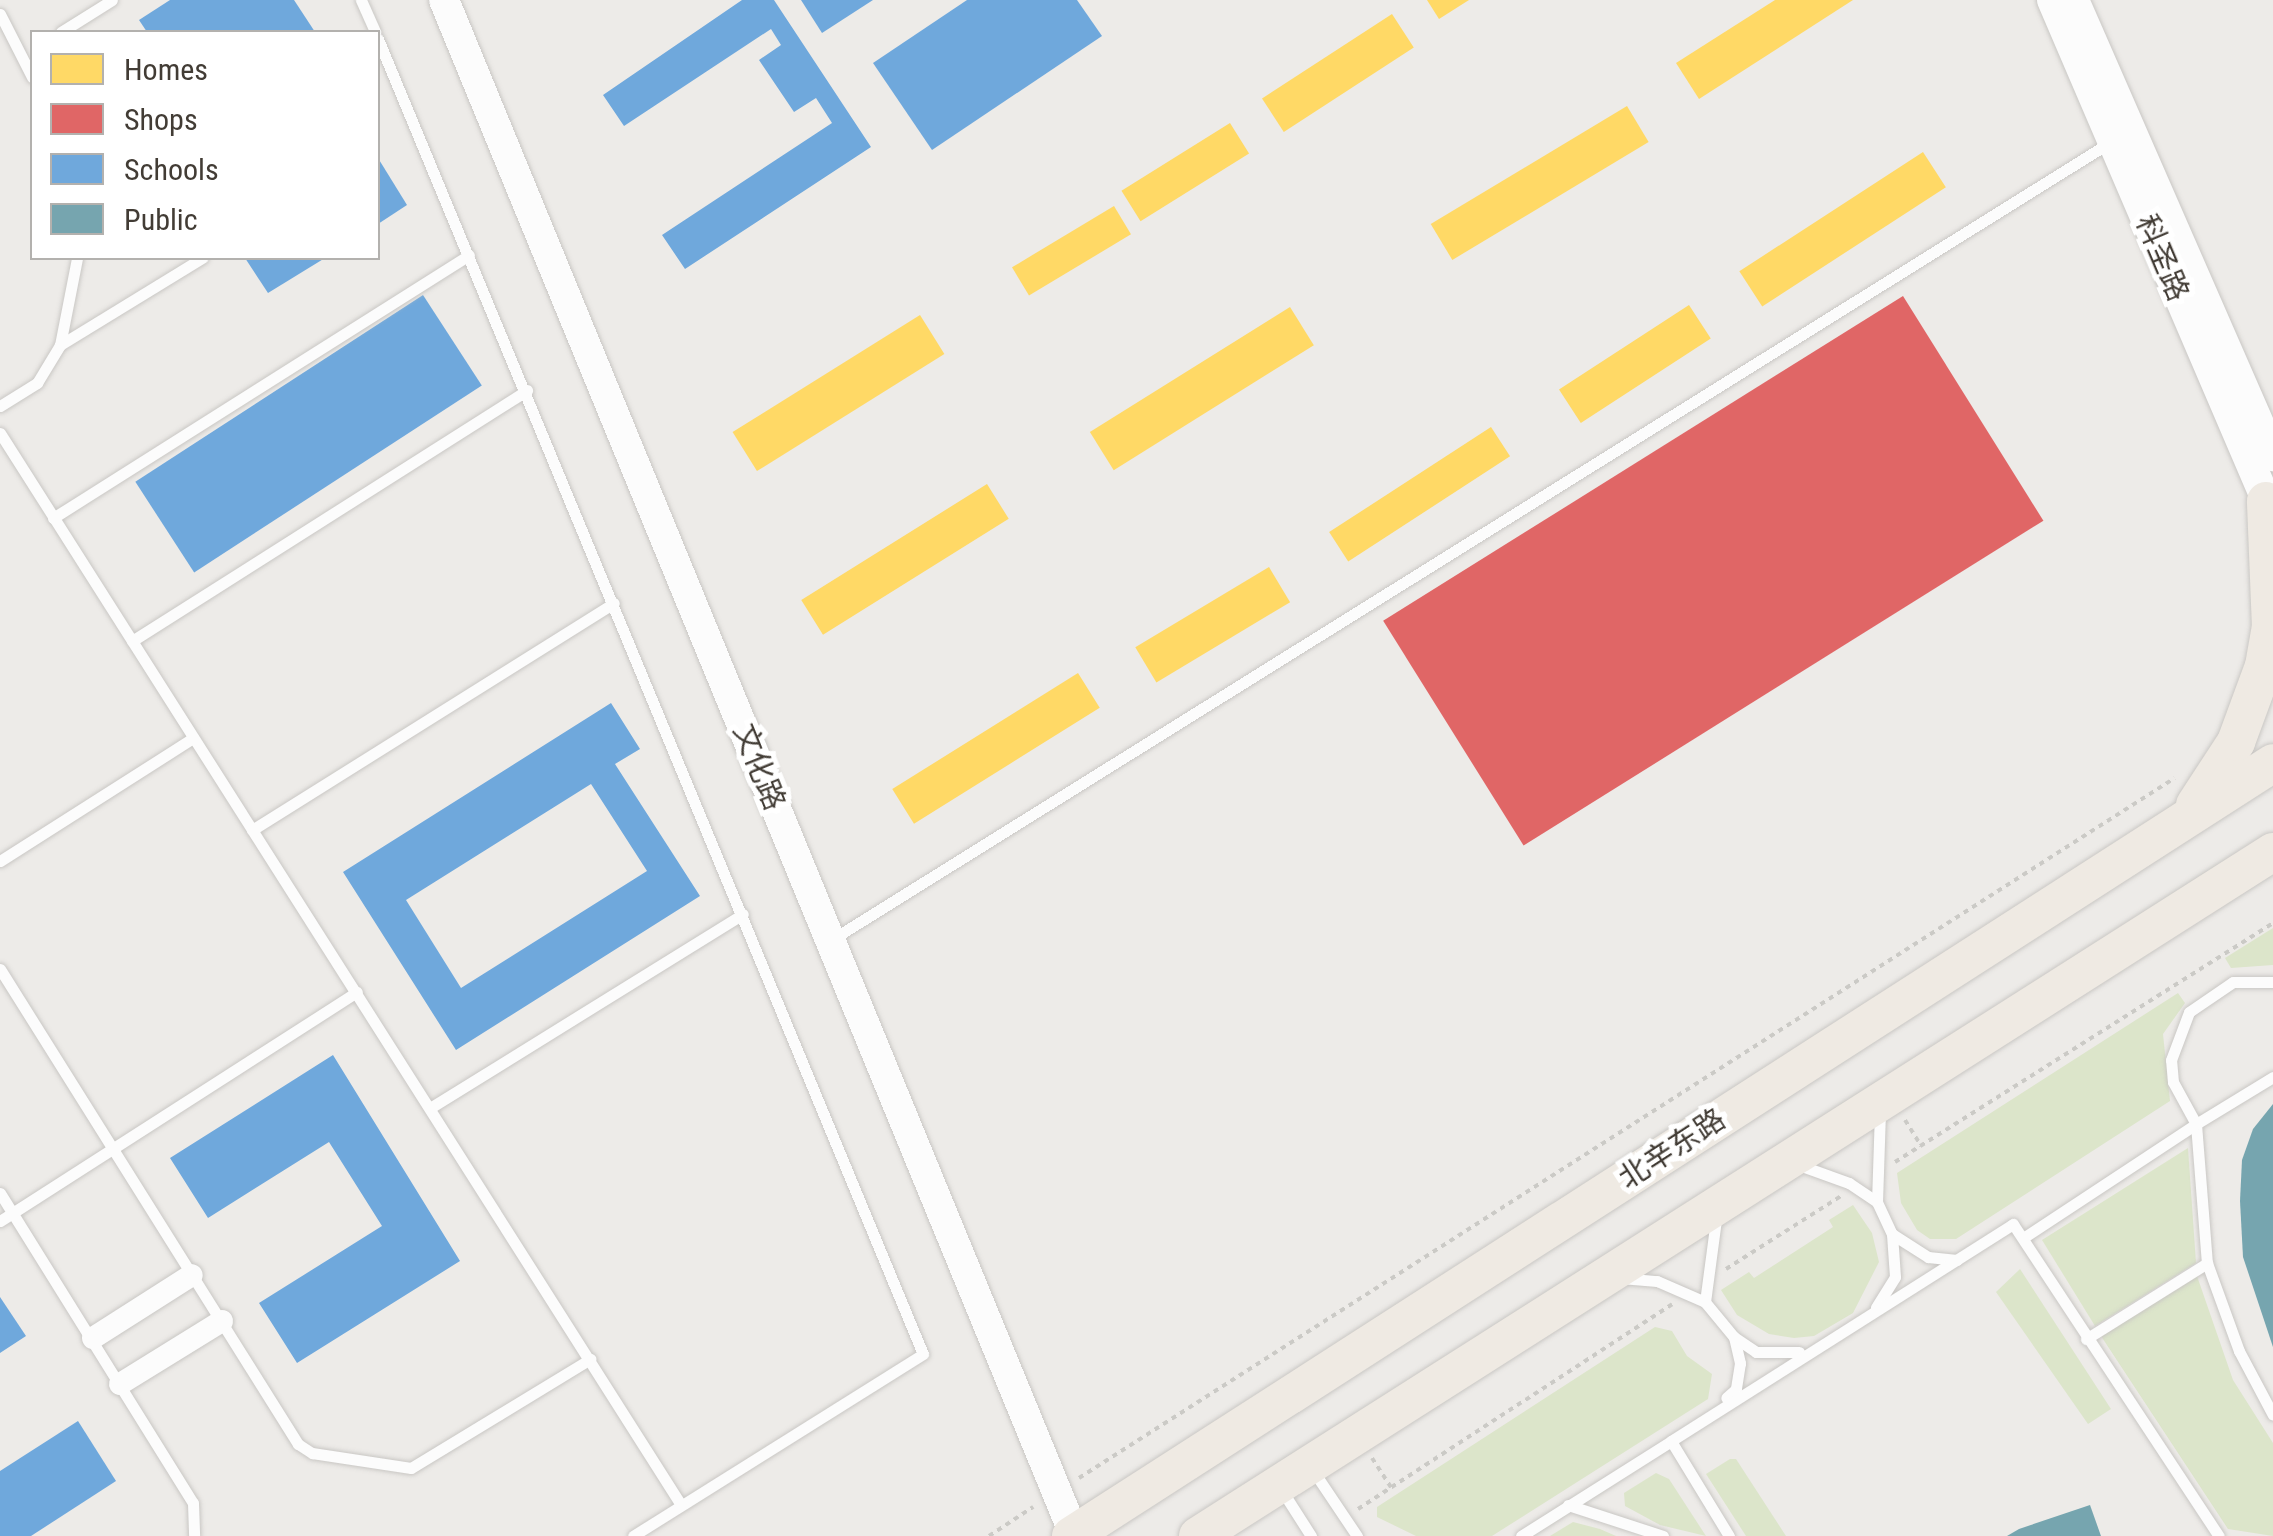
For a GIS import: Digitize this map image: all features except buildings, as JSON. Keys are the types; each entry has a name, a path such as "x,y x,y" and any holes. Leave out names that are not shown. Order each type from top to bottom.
{"main road":[{"path":"2184,820 2236,742 2264,666 2270,628 2270,508"},
{"name":"北辛东路","path":"1074,1536 2273,763"},
{"path":"1198,1536 2273,852"},
{"path":"2227,881 2273,868"}],"street":[{"name":"文化路","path":"444,0 1074,1536"},
{"name":"科圣路","path":"2052,0 2270,508"},
{"name":"科圣路","path":"2074,0 2273,456"},
{"path":"92,1338 192,1275"},
{"path":"120,1384 222,1321"}],"lane":[{"path":"64,30 112,0"},
{"path":"361,0 374,30"},
{"path":"0,14 28,54"},
{"path":"380,45 527,390 923,1354 633,1536"},
{"path":"830,940 2112,141"},
{"path":"53,518 469,255"},
{"path":"0,406 36,382 60,345 77,260"},
{"path":"60,345 199,260"},
{"path":"132,641 527,390"},
{"path":"0,433 682,1505"},
{"path":"252,830 614,602"},
{"path":"0,861 193,738"},
{"path":"430,1108 743,914"},
{"path":"0,969 298,1444 312,1453 411,1468 590,1359"},
{"path":"2273,982 2232,982 2206,996 2176,1036 2173,1082 2196,1124 2207,1263 2239,1352 2273,1414"},
{"path":"0,1221 357,992"},
{"path":"2023,1238 2273,1077"},
{"path":"1874,1312 1895,1276 1892,1234 1877,1202 1882,1102"},
{"path":"1784,1164 1808,1166 1877,1202"},
{"path":"0,1193 193,1503 194,1536"},
{"path":"1706,1302 1704,1284 1712,1226 1728,1200"},
{"path":"1521,1536 2013,1224 2219,1536"},
{"path":"1892,1234 1928,1256 1957,1260"},
{"path":"2086,1339 2207,1263"},
{"path":"1607,1277 1657,1281 1706,1302 1734,1337 1780,1357 1824,1342"},
{"path":"1706,1416 1738,1383 1734,1337"},
{"path":"1671,1441 1729,1536"},
{"path":"1310,1465 1357,1536"},
{"path":"1278,1486 1310,1536"},
{"path":"1568,1505 1663,1536"}],"path":[{"path":"989,1536 2176,778"},
{"path":"1878,1172 2273,923"},
{"path":"1704,1284 1854,1187"},
{"path":"1344,1518 1688,1294"}],"green space":[{"path":"2273,928 2273,965 2231,968 2225,958"},
{"path":"2178,993 2185,1003 2163,1034 2170,1101 1956,1239 1930,1239 1917,1230 1901,1203 1897,1173"},
{"path":"2188,1148 2196,1263 2095,1326 2042,1240"},
{"path":"1853,1205 1872,1233 1879,1262 1853,1313 1814,1336 1794,1338 1769,1334 1737,1315 1721,1290 1749,1272 1754,1278 1833,1227 1829,1220"},
{"path":"2020,1269 2111,1409 2088,1424 1996,1292"},
{"path":"2197,1276 2233,1380 2273,1443 2273,1536 2228,1529 2099,1333"},
{"path":"1655,1327 1672,1331 1687,1356 1712,1374 1708,1399 1492,1536 1416,1536 1377,1517 1377,1507"},
{"path":"1736,1459 1786,1536 1746,1536 1706,1474"},
{"path":"1656,1473 1669,1479 1706,1536 1660,1525 1625,1506 1624,1493"},
{"path":"1573,1522 1600,1529 1616,1536 1550,1536"}]}
